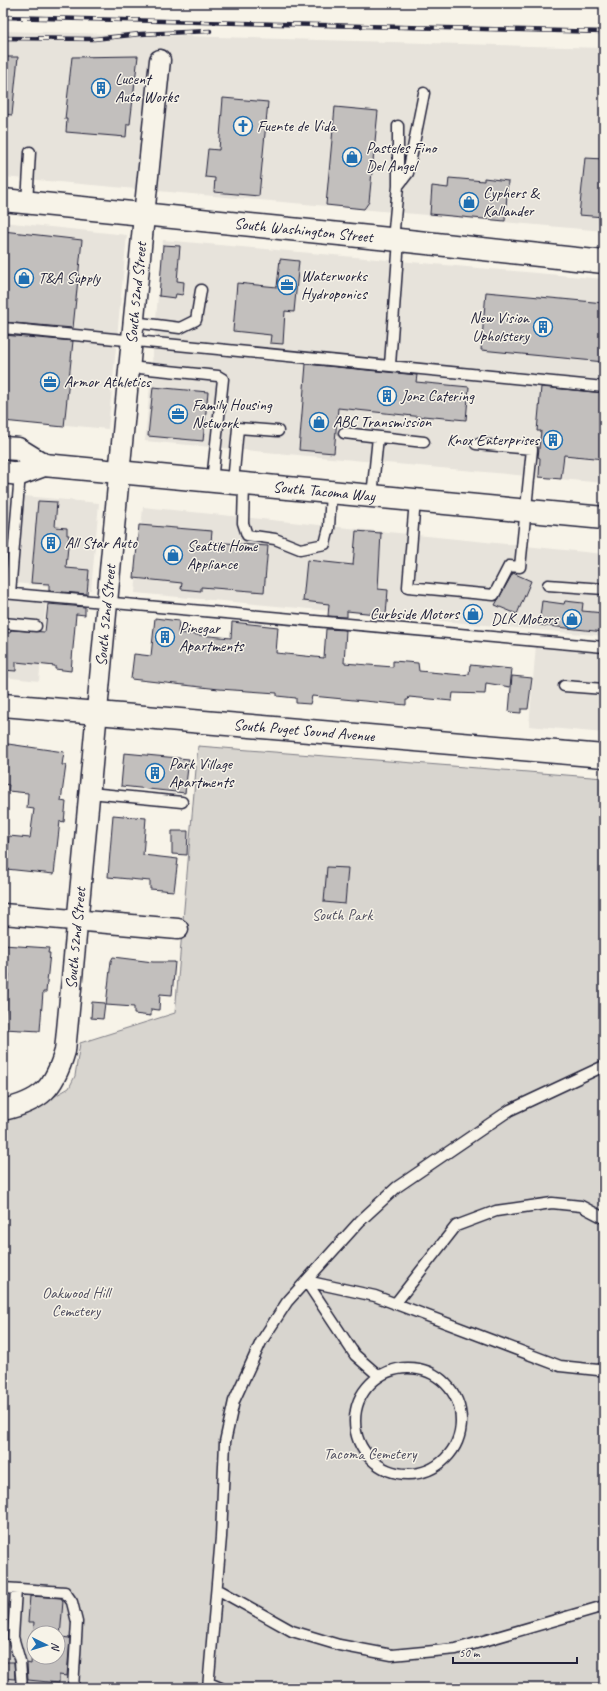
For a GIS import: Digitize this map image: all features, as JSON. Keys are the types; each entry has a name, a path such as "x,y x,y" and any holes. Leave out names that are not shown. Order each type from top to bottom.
{"street":[{"name":"South 52nd Street","path":"3,1110 26,1103 39,1096 48,1088 55,1080 65,1051 98,713 132,331 160,60"},
{"name":"South Washington Street","path":"3,200 145,216 604,262"},
{"name":"South Tacoma Way","path":"3,448 18,449 44,465"},
{"name":"South Tacoma Way","path":"12,473 44,465 604,518"},
{"name":"South Puget Sound Avenue","path":"3,705 604,756"},
{"path":"3,914 178,929"}],"lane":[{"path":"398,186 408,173 424,93"},
{"path":"390,365 398,186 398,126"},
{"path":"27,203 30,152"},
{"path":"3,328 132,331 180,328 196,320 201,290"},
{"path":"132,331 390,365 604,387"},
{"path":"129,367 218,376 223,379 230,483 247,535 275,539 300,550 325,544 329,528 331,492"},
{"path":"230,483 238,428 278,432"},
{"path":"344,433 424,442"},
{"path":"372,496 378,437"},
{"path":"415,500 408,587 494,595 509,566 520,567 532,449 476,444"},
{"path":"12,473 7,593 604,647"},
{"path":"548,585 604,589"},
{"path":"3,623 36,626"},
{"path":"564,686 604,689"},
{"path":"90,794 182,802"},
{"path":"221,1688 209,1685 221,1537 225,1442 234,1401 261,1342 287,1302 360,1221 397,1187 510,1110 604,1066"},
{"path":"395,1304 456,1226 496,1211 552,1203 581,1206 604,1218"},
{"path":"306,1281 375,1296 560,1366 598,1370 604,1368"},
{"path":"306,1281 355,1355 379,1376"},
{"path":"402,1368 413,1368 436,1376 453,1392 461,1415 461,1427 453,1450 437,1467 414,1475 397,1474 380,1467 370,1460 363,1450 358,1440 355,1428 355,1416 362,1393 379,1376 402,1368"},
{"path":"3,1588 65,1592 72,1602 77,1622 73,1688"},
{"path":"16,1589 13,1637 20,1661 20,1682 22,1688"},
{"path":"217,1589 292,1631 339,1645 392,1654 456,1649 604,1606"}],"shaded area":[{"path":"3,31 604,48 604,231 3,177"},
{"path":"3,222 127,235 108,429 3,419"},
{"path":"163,240 604,279 604,483 145,441"},
{"path":"3,494 99,503 91,590 3,582"},
{"path":"143,507 604,554 604,636 135,593"},
{"path":"3,598 46,602 39,681 3,677"},
{"path":"536,645 604,651 604,733 529,726"}],"green space":[{"path":"198,746 604,778 604,1688 3,1688 3,1118 34,1108 69,1088 75,1076 80,1043 175,1013"}],"building":[{"name":"Lucent Auto Works","path":"138,56 130,124 127,124 126,137 66,132 67,119 65,119 72,57"},
{"path":"3,57 18,57 12,115 3,114"},
{"name":"Fuente de Vida","path":"223,98 268,102 259,196 214,192 215,178 205,177 208,149 219,150"},
{"name":"Pasteles Fino Del Angel","path":"335,107 378,111 369,202 364,209 326,205"},
{"path":"585,158 604,159 604,217 579,215"},
{"name":"Cyphers & Kallander","path":"449,178 484,181 484,178 508,181 505,221 430,214 432,186 448,188"},
{"path":"3,231 82,240 73,328 3,322"},
{"path":"163,245 180,246 177,281 184,282 183,295 176,294 175,298 159,296"},
{"path":"280,259 299,261 294,312 285,311 283,344 270,343 271,335 233,331 237,283 277,287"},
{"name":"New Vision Upholstery","path":"486,292 604,303 604,362 481,350"},
{"path":"3,335 73,341 64,427 3,421"},
{"path":"306,364 417,375 416,382 469,387 466,420 338,408 334,453 299,450"},
{"name":"Family Housing Network","path":"153,387 208,392 203,441 148,436"},
{"path":"541,387 604,393 604,459 564,455 561,479 539,477 540,458 538,457 541,431 537,431"},
{"name":"All Star Auto","path":"38,501 57,502 55,527 67,528 67,535 69,535 66,568 89,570 87,594 49,591 49,584 31,583"},
{"name":"Seattle Home Appliance","path":"139,525 212,531 211,542 268,546 264,592 201,587 201,591 181,589 182,583 134,578"},
{"path":"356,531 381,533 378,589 388,590 386,615 347,611 347,617 328,616 329,604 303,601 307,560 353,565"},
{"path":"513,573 531,581 517,614 495,605"},
{"name":"DLK Motors","path":"542,601 564,604 565,601 583,603 582,611 604,613 604,632 539,625"},
{"path":"48,604 85,607 85,615 76,614 71,671 55,669 55,666 16,662 16,671 3,670 3,632 10,633 11,630 45,632"},
{"path":"155,618 179,621 178,633 231,638 232,622 278,627 276,653 324,658 326,629 346,630 344,663 393,667 393,661 418,663 419,671 462,675 469,674 470,665 512,669 510,687 486,683 485,694 453,693 452,701 409,697 408,700 406,700 406,705 312,696 310,704 296,703 296,698 277,696 277,693 219,689 131,679 134,654 151,656"},
{"path":"512,676 532,678 528,709 521,709 521,713 509,712"},
{"path":"8,744 64,752 62,765 66,765 61,801 66,802 64,822 60,821 54,874 6,869 9,836 30,838 34,809 27,808 28,793 8,791 9,785 3,784 3,745"},
{"name":"Park Village Apartments","path":"124,753 189,759 185,793 121,786"},
{"name":"Park Village Apartments","path":"113,815 146,818 143,855 178,859 174,891 150,889 150,881 108,877"},
{"path":"172,831 188,831 187,855 172,854"},
{"path":"327,867 348,868 345,904 324,902"},
{"path":"3,945 49,948 48,953 50,953 46,992 43,992 40,1031 4,1029 9,974 3,973"},
{"path":"113,957 153,962 175,962 172,995 160,994 159,1010 151,1009 151,1016 134,1014 134,1007 106,1005 111,961"},
{"path":"92,1002 105,1003 103,1019 91,1018"},
{"path":"30,1596 61,1598 63,1601 61,1625 34,1625 34,1622 28,1622"},
{"path":"66,1638 70,1638 67,1676 59,1675 59,1683 28,1680 27,1665 66,1665"},
{"path":"3,1662 14,1662 15,1679 3,1678"}],"railway":[{"path":"3,17 604,32"},
{"path":"3,38 94,39 140,34 210,31"}],"place":[{"name":"Lucent Auto Works","path":"101,88"},
{"name":"Fuente de Vida","path":"243,126"},
{"name":"Pasteles Fino Del Angel","path":"352,157"},
{"name":"Cyphers & Kallander","path":"469,202"},
{"name":"T&A Supply","path":"24,278"},
{"name":"Waterworks Hydroponics","path":"287,285"},
{"name":"New Vision Upholstery","path":"543,327"},
{"name":"Armor Athletics","path":"50,382"},
{"name":"Jonz Catering","path":"387,396"},
{"name":"Family Housing Network","path":"178,414"},
{"name":"ABC Transmission","path":"319,422"},
{"name":"Knox Enterprises","path":"553,440"},
{"name":"All Star Auto","path":"51,543"},
{"name":"Seattle Home Appliance","path":"173,555"},
{"name":"Curbside Motors","path":"473,614"},
{"name":"DLK Motors","path":"572,619"},
{"name":"Pinegar Apartments","path":"165,637"},
{"name":"Park Village Apartments","path":"155,773"}],"park label":[{"name":"South Park","path":"342,915"},
{"name":"Oakwood Hill Cemetery","path":"76,1302"},
{"name":"Tacoma Cemetery","path":"370,1454"}]}
